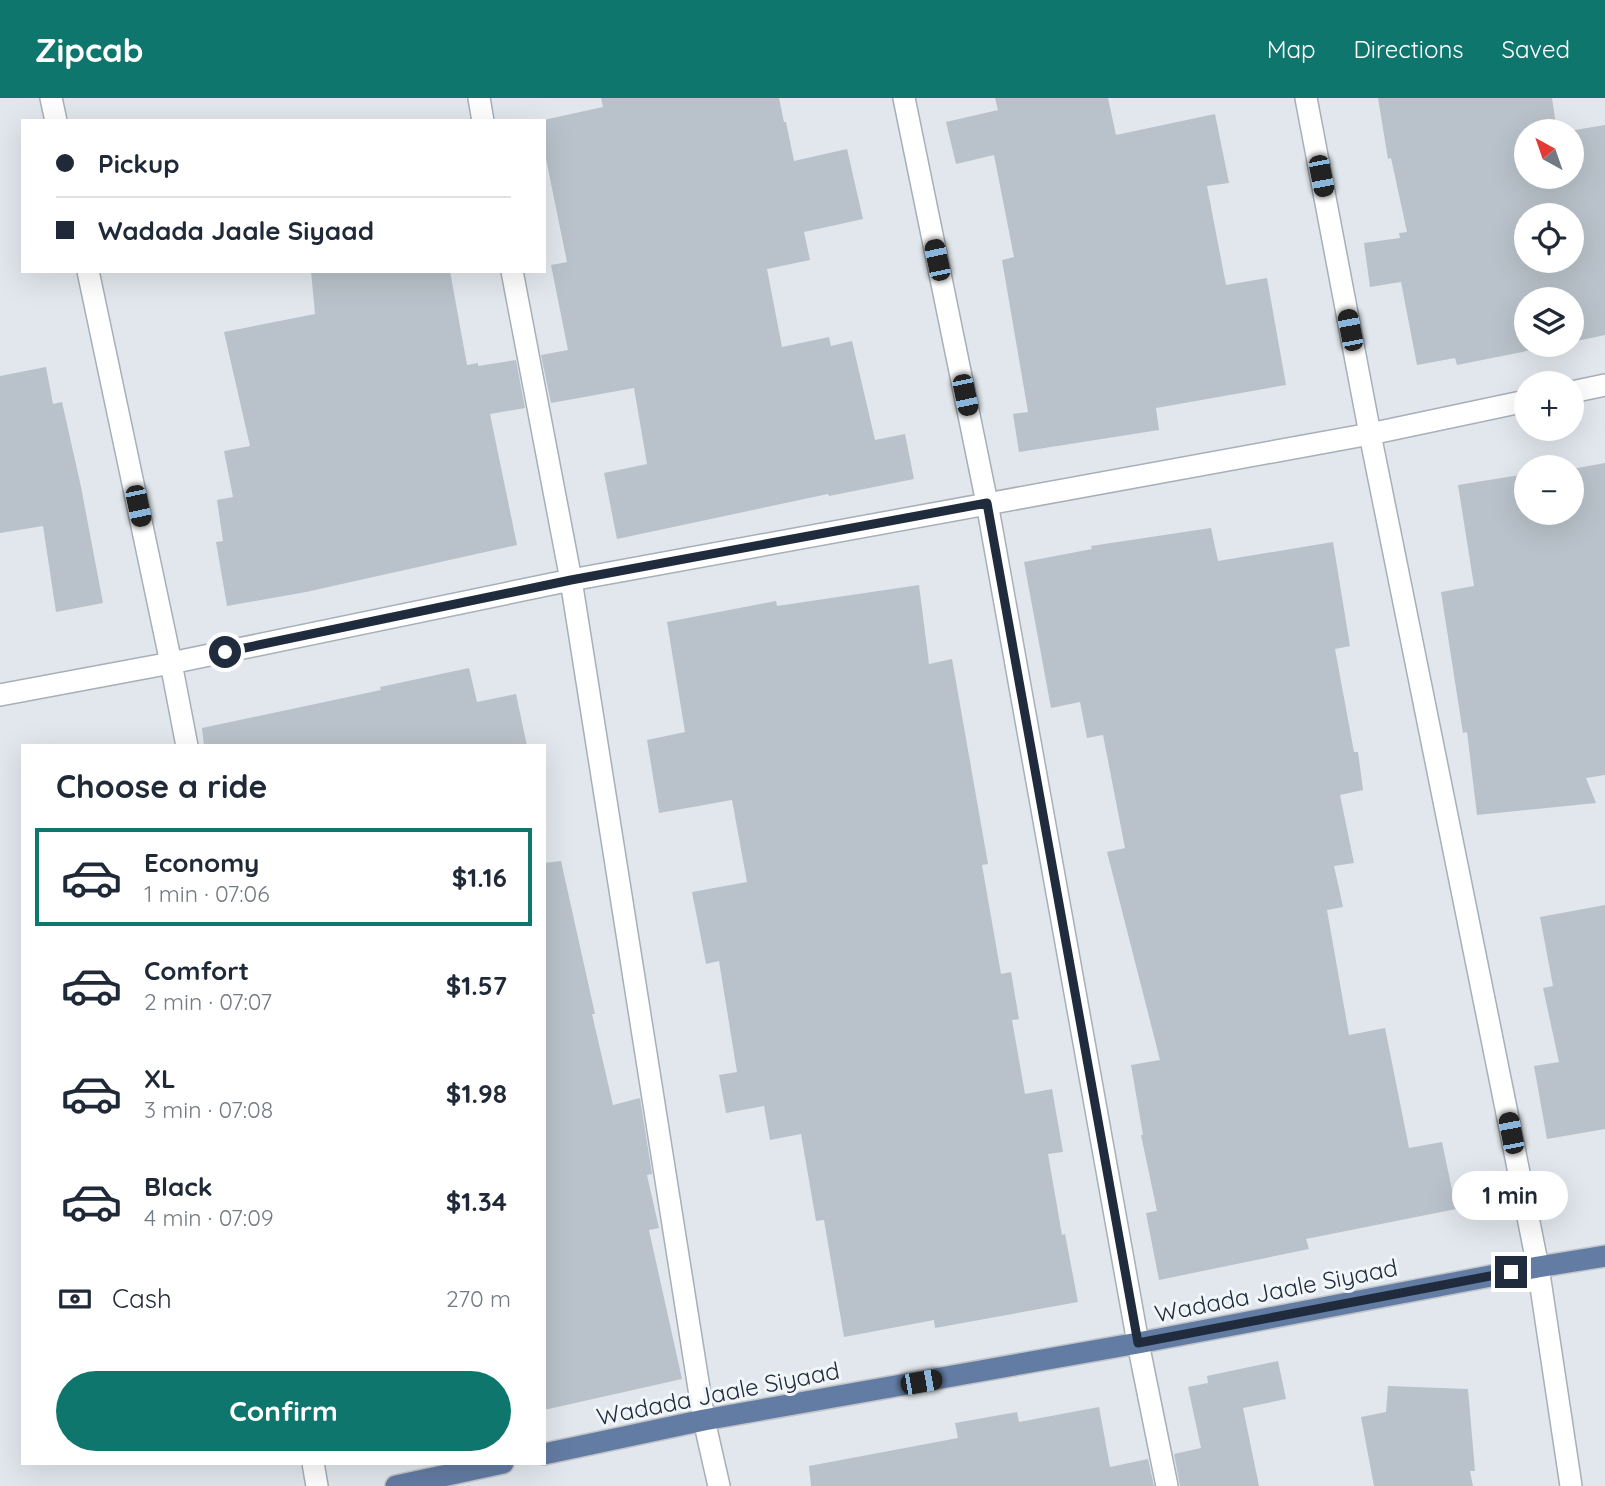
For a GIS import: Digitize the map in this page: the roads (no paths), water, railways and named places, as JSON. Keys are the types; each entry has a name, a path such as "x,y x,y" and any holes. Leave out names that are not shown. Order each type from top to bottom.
{"main road":[{"name":"Wadada Jaale Siyaad","path":"546,1454 704,1420 1605,1256"},
{"path":"396,1486 494,1465"}],"street":[{"path":"51,98 56,119"},
{"path":"478,98 483,119"},
{"path":"904,98 987,503 1138,1343 1167,1486"},
{"path":"1306,98 1370,434 1538,1267 1571,1486"},
{"path":"88,273 172,663 187,744"},
{"path":"512,273 571,580 704,1420 719,1486"},
{"path":"1584,389 1605,385"},
{"path":"0,695 172,663 571,580 1370,434 1514,404"},
{"path":"313,1465 317,1486"}]}
